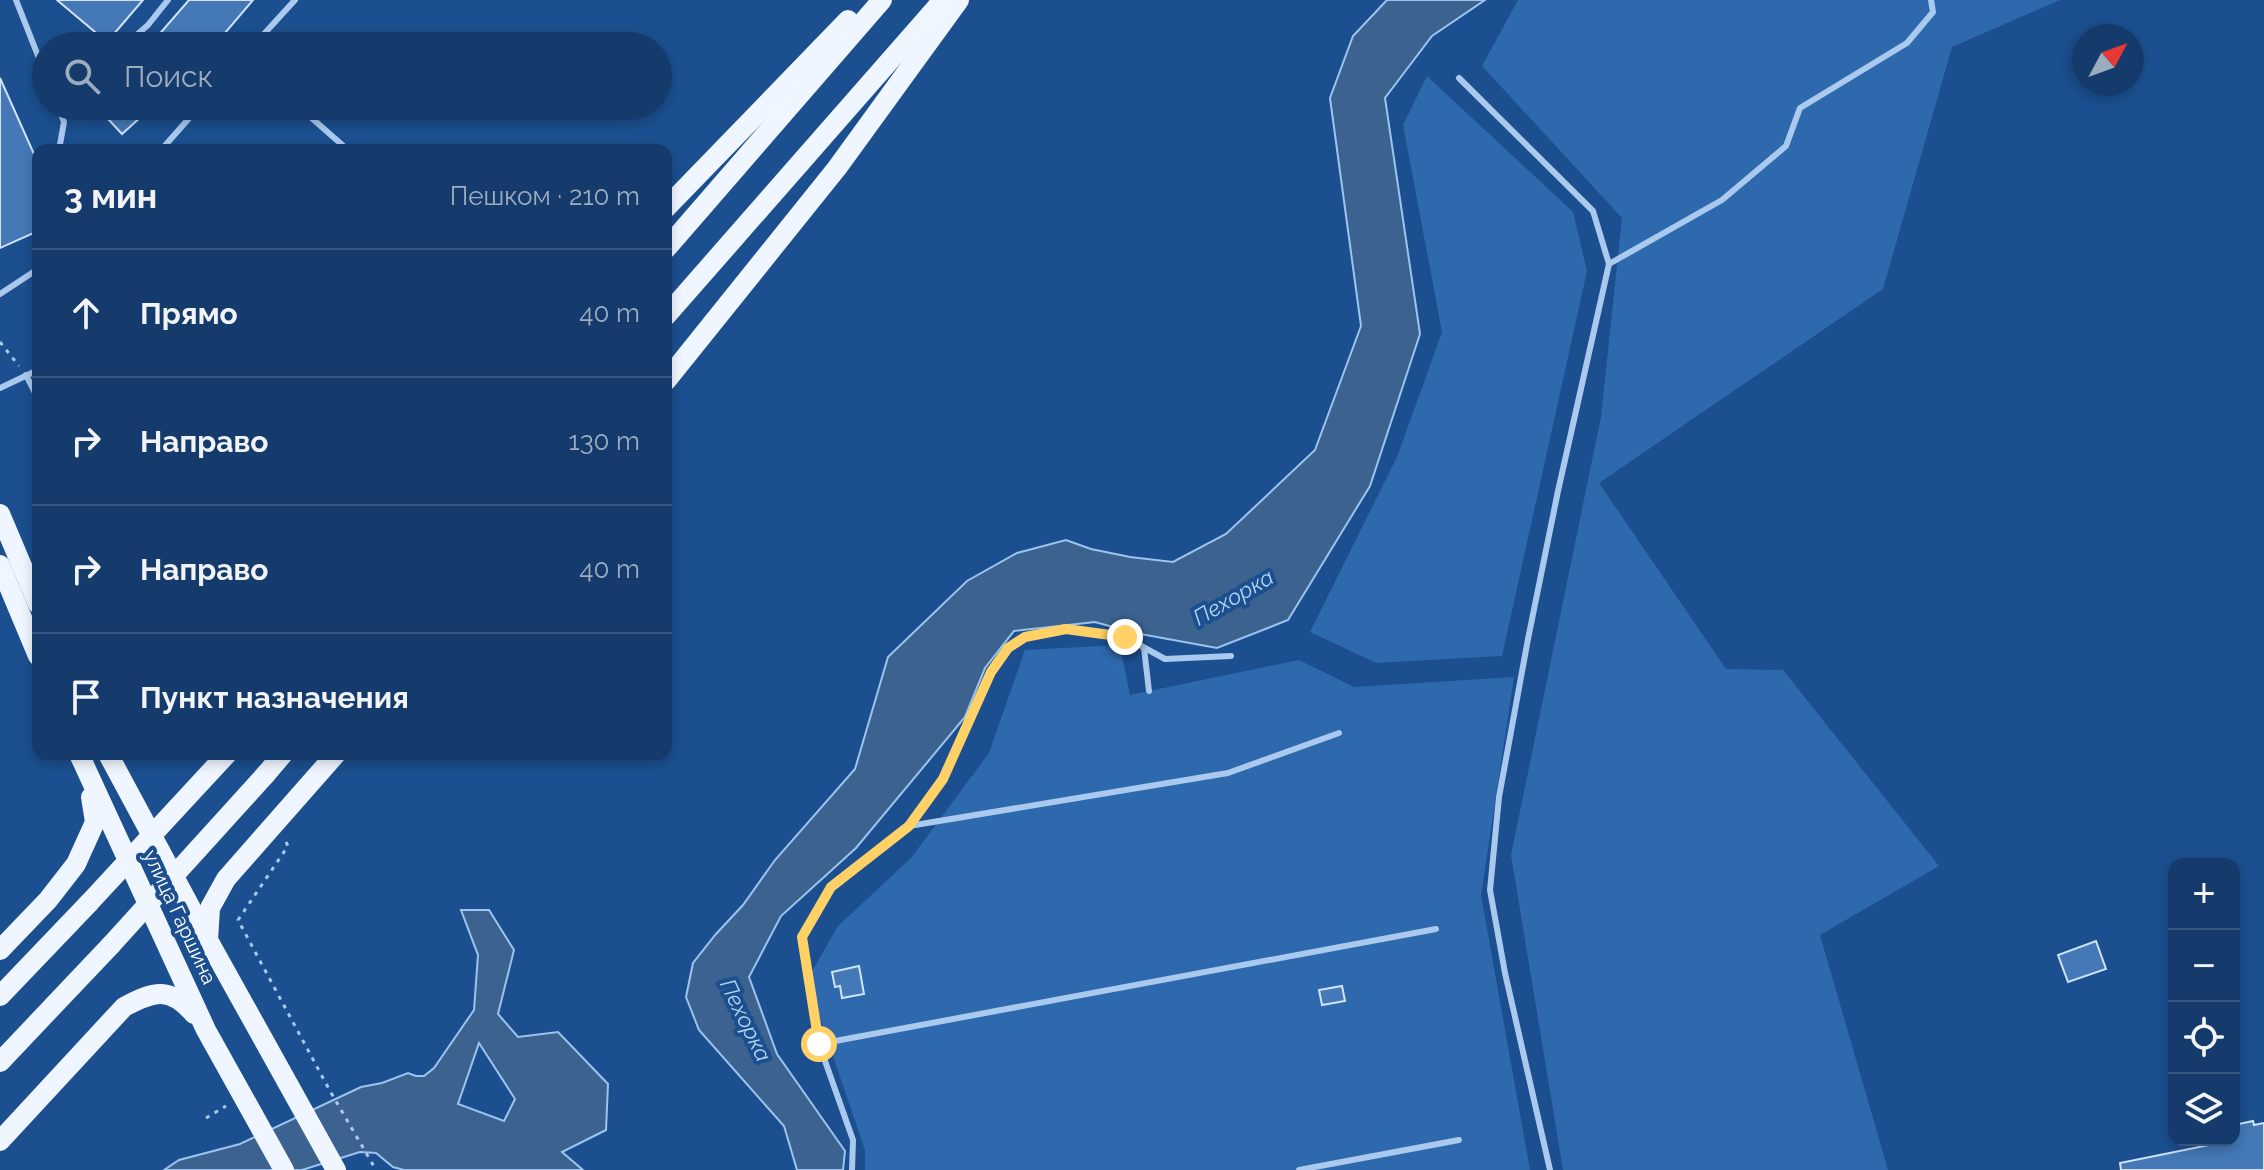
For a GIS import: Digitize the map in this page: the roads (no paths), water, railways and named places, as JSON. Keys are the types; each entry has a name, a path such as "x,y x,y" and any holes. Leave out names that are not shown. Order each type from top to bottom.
{"main road":[{"path":"672,202 868,0"},
{"path":"672,242 882,0"},
{"path":"672,309 943,0"},
{"path":"672,374 837,168 959,0"},
{"path":"0,514 32,590"},
{"path":"0,565 32,642"},
{"name":"улица Гаршина","path":"111,760 336,1170"},
{"path":"0,996 221,760"},
{"path":"0,1062 111,945 278,760"},
{"path":"208,940 210,908 226,879 331,760"},
{"path":"0,950 48,900 76,864 95,822 83,764"},
{"name":"улица Гаршина","path":"83,764 206,1030 284,1170"},
{"path":"0,1141 124,1007 143,997 177,996 206,1030"}],"lane":[{"path":"16,0 32,41"},
{"path":"140,32 168,0"},
{"path":"266,32 295,0"},
{"path":"1609,264 1722,200 1786,146 1800,108 1907,43 1933,12 1931,0"},
{"path":"1459,78 1593,211 1609,264 1558,491 1517,696 1499,797 1490,890 1505,973 1550,1170"},
{"path":"60,144 63,120"},
{"path":"166,144 188,120"},
{"path":"314,120 341,144"},
{"path":"0,294 32,273"},
{"path":"0,388 32,372"},
{"path":"26,375 32,387"},
{"path":"852,1170 853,1140 819,1044 802,937 831,887 909,826 943,779 991,672 1008,648 1025,637 1066,629 1125,637 1165,659 1231,656"},
{"path":"1144,648 1149,691"},
{"path":"909,826 1228,773 1339,733"},
{"path":"819,1044 1436,929"},
{"path":"1299,1170 1459,1140"}],"water":[{"name":"Пехорка","path":"1387,0 1485,0 1432,36 1385,98 1420,334 1370,486 1288,620 1217,648 1135,633 1095,622 1014,631 985,668 965,717 856,848 781,916 749,977 777,1054 845,1151 843,1170 797,1170 784,1126 699,1030 686,997 693,963 743,905 775,860 855,769 888,657 967,581 1017,553 1066,540 1091,549 1173,562 1226,534 1315,450 1361,326 1330,98 1353,36"},
{"path":"461,910 489,910 514,950 498,1014 518,1037 558,1032 608,1084 606,1130 562,1152 583,1170 404,1170 393,1167 376,1153 360,1152 302,1170 164,1170 179,1160 240,1144 361,1087 408,1073 424,1076 434,1068 474,1010 478,955","holes":["479,1043 515,1099 504,1121 458,1104"]}]}
